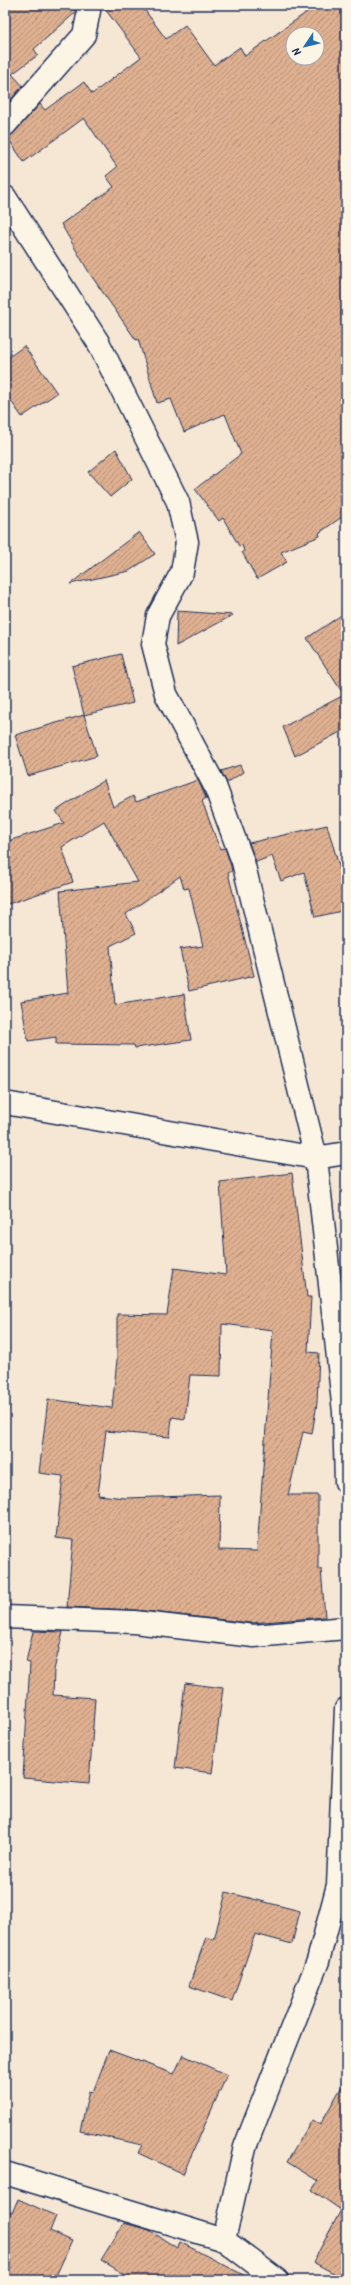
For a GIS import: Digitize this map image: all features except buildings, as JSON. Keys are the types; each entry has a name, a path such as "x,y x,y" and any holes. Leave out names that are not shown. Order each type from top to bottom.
{"street":[{"path":"5,125 84,35 90,11 86,5"},
{"path":"5,197 98,342 178,502 187,542 182,572 158,616 153,644 166,694 215,786 243,862 316,1158 345,1412 346,1482"},
{"path":"5,1103 316,1158 346,1153"},
{"path":"5,1617 134,1622 254,1636 346,1628"},
{"path":"224,2240 245,2147 318,1961 338,1885 346,1709"},
{"path":"5,2173 224,2240 277,2280"}]}
